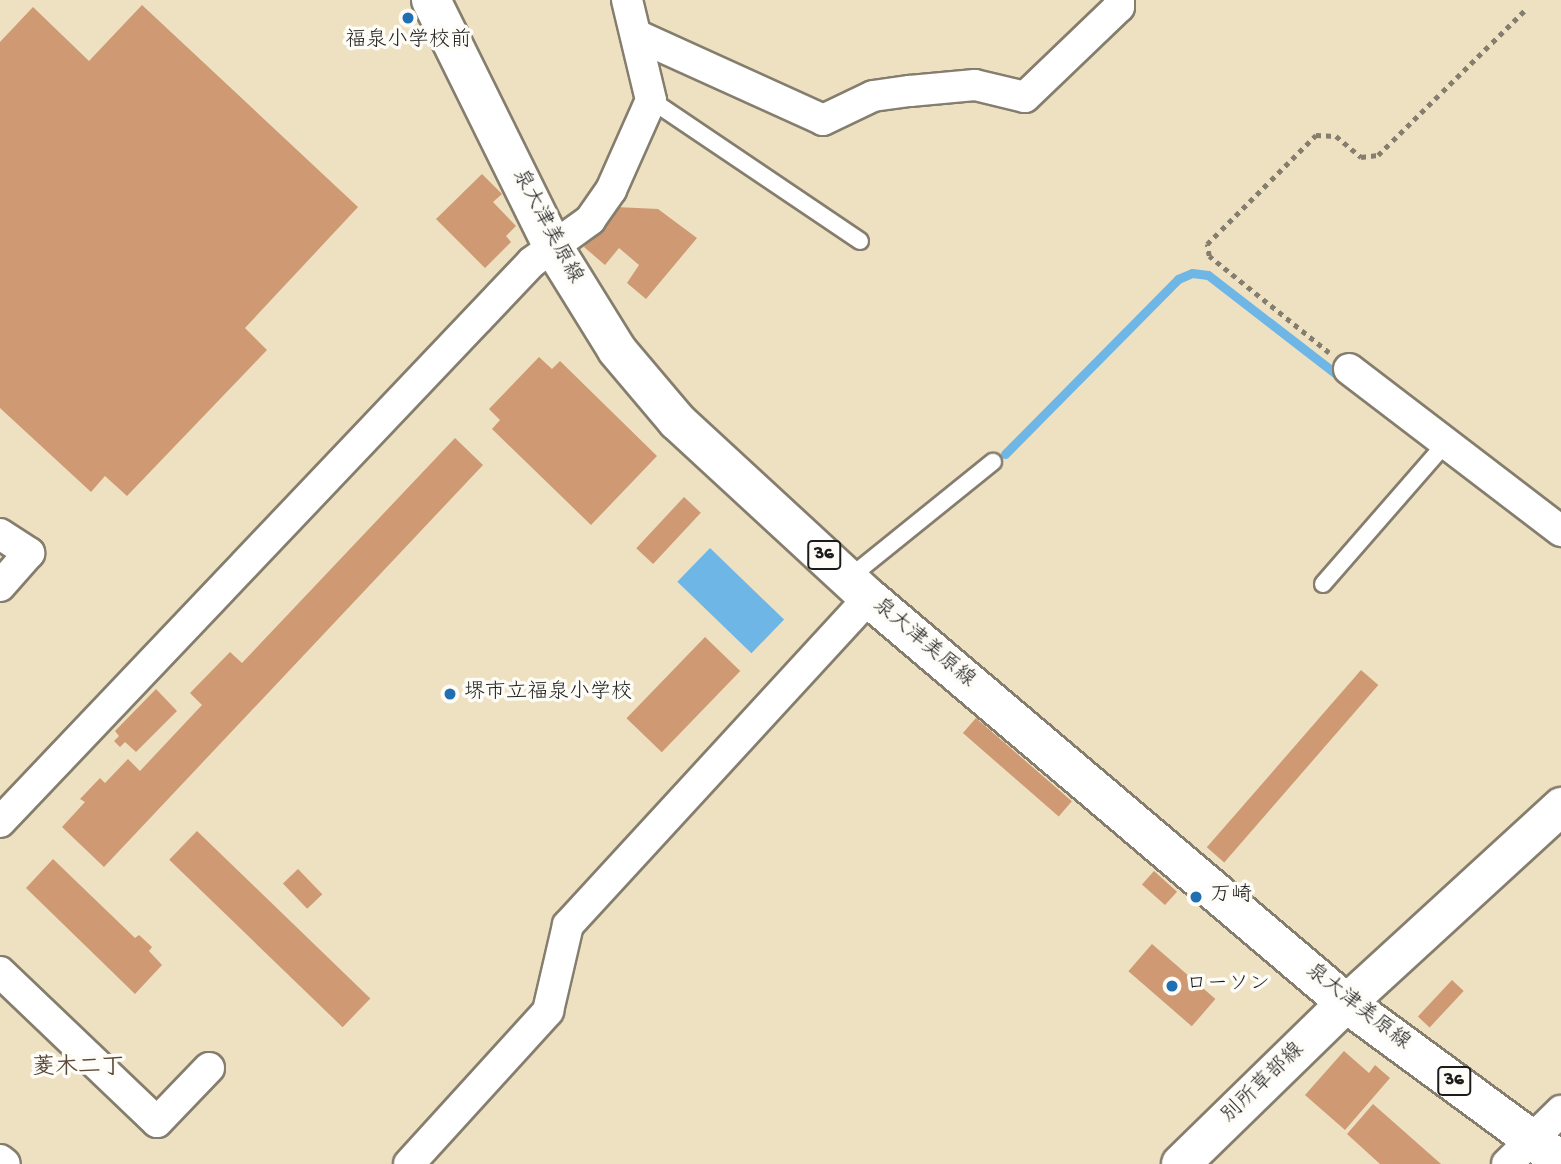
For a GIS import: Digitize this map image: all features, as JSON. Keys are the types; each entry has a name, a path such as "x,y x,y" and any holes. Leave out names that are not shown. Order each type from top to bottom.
{"main road":[{"name":"泉大津美原線","path":"431,0 552,245 617,350 677,421 859,588 1346,1003 1534,1155"},
{"name":"別所草部線","path":"1181,1164 1346,1003"}],"street":[{"path":"0,822 552,245 590,220 611,190 651,100 628,0"},
{"path":"636,35 823,120 873,96 910,91 975,85 1025,97 1119,7 1119,0"},
{"path":"1349,369 1561,531"},
{"path":"0,534 29,553 0,586"},
{"path":"409,1164 548,1011 568,925 859,588"},
{"path":"1346,1003 1561,806"},
{"path":"0,972 157,1122 208,1068"},
{"path":"1534,1155 1561,1111"},
{"path":"0,1160 5,1164"}],"lane":[{"path":"651,100 860,241"},
{"path":"1323,584 1446,443"},
{"path":"859,588 992,462"}],"path":[{"path":"1349,369 1209,256 1207,244 1316,135 1336,136 1361,157 1378,155 1526,9"}],"water":[{"path":"710,548 784,620 751,653 677,582"}],"building":[{"path":"142,5 358,207 245,328 267,350 127,496 105,476 91,492 0,408 0,42 33,7 89,61"},
{"path":"482,174 502,194 493,202 516,226 506,236 511,242 485,268 436,219"},
{"path":"616,207 658,209 697,238 646,299 627,283 639,265 619,248 605,265 584,247"},
{"path":"539,357 552,369 560,361 657,456 591,525 492,429 500,420 489,409"},
{"path":"455,438 483,465 104,867 62,827 85,802 80,799 100,778 105,783 128,759 140,771 202,705 190,693 230,652 242,663"},
{"path":"684,497 701,513 653,564 636,548"},
{"path":"705,637 740,671 662,752 627,718"},
{"path":"1361,670 1378,685 1224,862 1207,847"},
{"path":"156,689 177,711 136,752 125,742 120,747 114,741 119,736 115,731"},
{"path":"976,718 1072,801 1059,816 963,733"},
{"path":"197,831 370,998 343,1027 169,860"},
{"path":"53,859 135,938 139,935 152,947 149,951 162,965 135,994 26,888"},
{"path":"298,869 322,894 307,909 283,884"},
{"path":"1154,871 1177,892 1165,905 1142,884"},
{"name":"ローソン","path":"1152,944 1215,999 1192,1026 1128,971"},
{"path":"1452,980 1464,991 1430,1027 1418,1017"},
{"path":"1344,1051 1369,1073 1375,1065 1390,1078 1345,1130 1305,1095"},
{"path":"1373,1104 1441,1164 1380,1164 1347,1134"}],"waterway":[{"path":"1005,454 1178,279 1192,273 1208,275 1344,380"}],"place":[{"name":"福泉小学校前","path":"408,18"},
{"name":"堺市立福泉小学校","path":"450,694"},
{"name":"万崎","path":"1196,897"},
{"name":"ローソン","path":"1172,986"}],"district":[{"name":"菱木二丁","path":"78,1069"}]}
